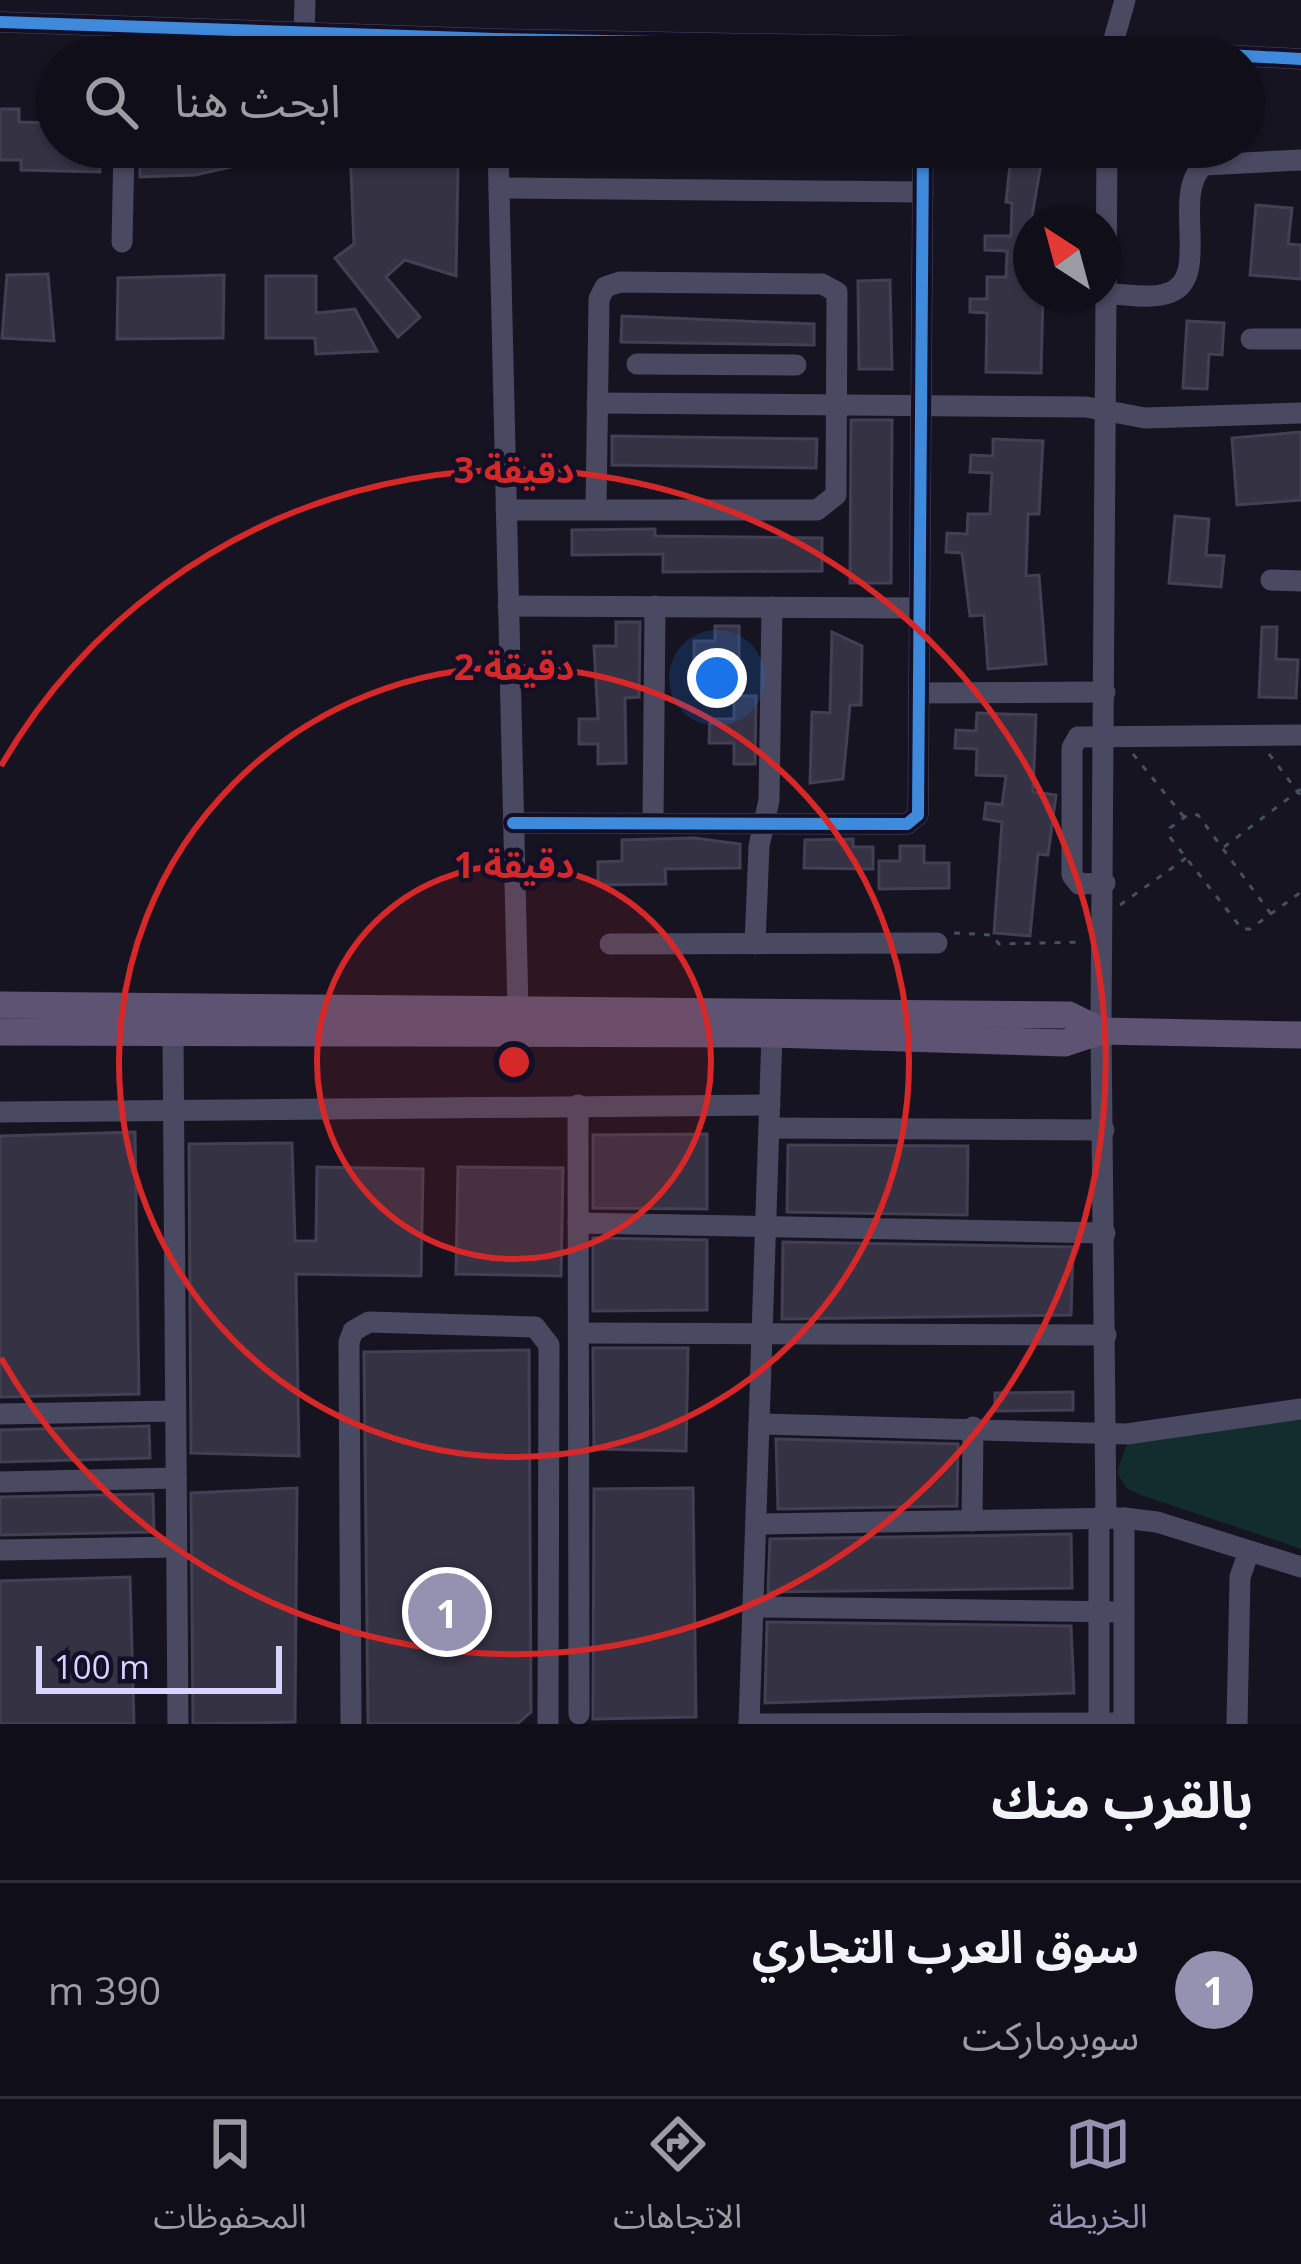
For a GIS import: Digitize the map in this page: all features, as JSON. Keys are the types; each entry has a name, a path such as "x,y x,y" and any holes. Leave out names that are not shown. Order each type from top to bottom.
{"main road":[{"path":"0,1005 1070,1016 1101,1030"},
{"path":"0,1032 772,1034 1065,1043 1101,1030 1301,1035"}],"street":[{"path":"304,33 305,0"},
{"path":"1114,36 1125,0"},
{"path":"0,22 342,36"},
{"path":"126,28 126,36"},
{"path":"1265,58 1301,59"},
{"path":"1265,162 1301,160"},
{"path":"122,242 124,168"},
{"path":"499,168 518,1010"},
{"path":"513,823 907,824 916,819 923,168"},
{"path":"1107,168 1107,204"},
{"path":"1121,294 1163,295 1184,281 1190,265 1190,184 1202,168"},
{"path":"499,188 923,192"},
{"path":"506,510 596,510 824,508 836,495 840,302 833,288 643,282 615,283 601,292 596,510"},
{"path":"772,1034 749,1724 1124,1724 1124,1612 1110,1517 1107,1435 1101,1030 1111,734 1105,692 1107,312"},
{"path":"1251,339 1301,339"},
{"path":"637,364 796,365"},
{"path":"673,364 673,403"},
{"path":"758,365 758,404"},
{"path":"597,403 1105,410 1145,418 1301,413"},
{"path":"1271,580 1301,580"},
{"path":"508,606 919,608"},
{"path":"653,822 655,606"},
{"path":"755,944 772,607"},
{"path":"919,693 1105,692"},
{"path":"1105,883 1079,884 1072,879 1072,748 1082,735 1301,735"},
{"path":"610,944 937,944"},
{"path":"172,1035 178,1724"},
{"path":"578,1105 579,1714"},
{"path":"0,1112 770,1105"},
{"path":"769,1128 1104,1130"},
{"path":"578,1223 1105,1233"},
{"path":"351,1724 349,1342 352,1331 369,1322 535,1327 545,1334 549,1345 548,1724"},
{"path":"578,1334 1106,1335"},
{"path":"759,1424 973,1427 1107,1435 1301,1409"},
{"path":"0,1414 176,1411"},
{"path":"972,1521 973,1427"},
{"path":"0,1482 176,1478"},
{"path":"1099,1723 1099,1611 1110,1517"},
{"path":"755,1524 1110,1517 1157,1522 1301,1567"},
{"path":"0,1550 176,1547"},
{"path":"1237,1724 1240,1577 1249,1551"},
{"path":"753,1607 1124,1612"}],"path":[{"path":"1111,734 1184,818"},
{"path":"1222,848 1300,792 1254,735"},
{"path":"1271,914 1198,815 1184,818 1168,833 1241,928 1250,929 1271,914 1301,892"},
{"path":"1104,916 1186,858"},
{"path":"937,944 952,933 992,935 999,944 1103,942"}],"green space":[{"path":"1301,1413 1301,1549 1141,1495 1126,1488 1117,1472 1126,1446 1136,1439"}],"building":[{"path":"0,109 19,109 19,122 36,122 36,168 100,168 100,172 21,170 21,160 0,160"},
{"path":"140,168 227,168 195,175 140,177"},
{"path":"351,168 458,168 456,276 405,260 386,277 420,317 398,337 335,258 354,244"},
{"path":"1010,168 1040,168 1034,204 1013,204 1013,312 1043,312 1041,373 986,372 987,313 970,312 970,299 987,299 987,277 1006,277 1007,251 985,250 985,236 1011,236 1012,203 1006,202"},
{"path":"1256,205 1292,208 1288,244 1301,245 1301,279 1250,275"},
{"path":"48,274 54,341 2,338 7,275"},
{"path":"224,275 223,338 117,339 118,278"},
{"path":"266,276 316,276 316,313 355,309 377,351 316,354 315,338 266,338"},
{"path":"890,280 892,369 859,369 858,281"},
{"path":"622,316 814,324 814,345 621,342"},
{"path":"1187,321 1224,323 1222,355 1209,354 1207,389 1183,388"},
{"path":"851,420 892,420 891,583 850,583"},
{"path":"1301,432 1301,500 1237,505 1232,438"},
{"path":"612,436 817,439 816,468 612,465"},
{"path":"993,439 1043,441 1039,514 1028,514 1026,576 1039,575 1046,664 988,669 984,615 970,616 962,553 946,552 947,533 967,534 968,514 990,514 992,473 970,472 971,455 993,456"},
{"path":"1175,516 1209,519 1206,555 1224,556 1221,587 1169,583"},
{"path":"655,529 655,536 822,538 822,571 663,572 663,554 572,555 572,530"},
{"path":"616,622 640,622 639,697 625,698 626,763 598,764 598,744 579,744 579,719 598,719 594,646 616,646"},
{"path":"715,626 739,626 739,690 721,690 721,671 694,671 694,641 715,641"},
{"path":"1262,627 1277,627 1276,659 1298,660 1296,698 1259,697"},
{"path":"832,632 862,646 861,705 850,705 843,779 810,783 812,712 830,713"},
{"path":"734,696 756,696 755,764 734,764 734,743 709,743 710,719 734,719"},
{"path":"977,713 1036,715 1033,792 1056,795 1048,855 1038,854 1030,936 994,933 1002,822 984,819 986,803 1002,805 1006,776 976,775 977,749 955,748 956,730 976,731"},
{"path":"694,838 740,844 740,868 665,869 666,884 598,885 598,862 622,861 622,840"},
{"path":"853,839 853,847 873,847 873,869 804,868 805,840"},
{"path":"900,846 924,846 924,863 949,863 949,888 879,889 879,861 900,861"},
{"path":"135,1132 139,1394 0,1397 0,1136"},
{"path":"707,1134 707,1209 593,1208 593,1135"},
{"path":"292,1143 295,1241 316,1241 317,1167 423,1169 421,1276 296,1274 299,1456 191,1453 189,1144"},
{"path":"788,1145 968,1146 967,1215 787,1212"},
{"path":"458,1167 563,1168 561,1276 456,1274"},
{"path":"593,1238 707,1240 707,1310 593,1311"},
{"path":"783,1242 1073,1247 1071,1315 782,1319"},
{"path":"593,1348 688,1348 686,1451 594,1449"},
{"path":"529,1350 531,1712 517,1724 368,1724 364,1352"},
{"path":"1073,1392 1073,1410 995,1411 995,1393"},
{"path":"149,1426 150,1458 0,1462 0,1430"},
{"path":"776,1439 958,1444 957,1506 778,1509"},
{"path":"297,1488 295,1722 193,1724 191,1493"},
{"path":"693,1488 696,1717 593,1719 594,1489"},
{"path":"153,1494 154,1532 0,1535 0,1497"},
{"path":"1071,1534 1072,1588 768,1592 770,1539"},
{"path":"130,1577 134,1724 0,1724 0,1581"},
{"path":"767,1622 1071,1626 1074,1693 765,1703"}],"cycle path":[{"path":"0,22 408,36"},
{"path":"1265,57 1301,59"},
{"path":"513,823 907,824 918,815 923,168"}],"place":[{"name":"سوق العرب التجاري","path":"447,1612"}]}
